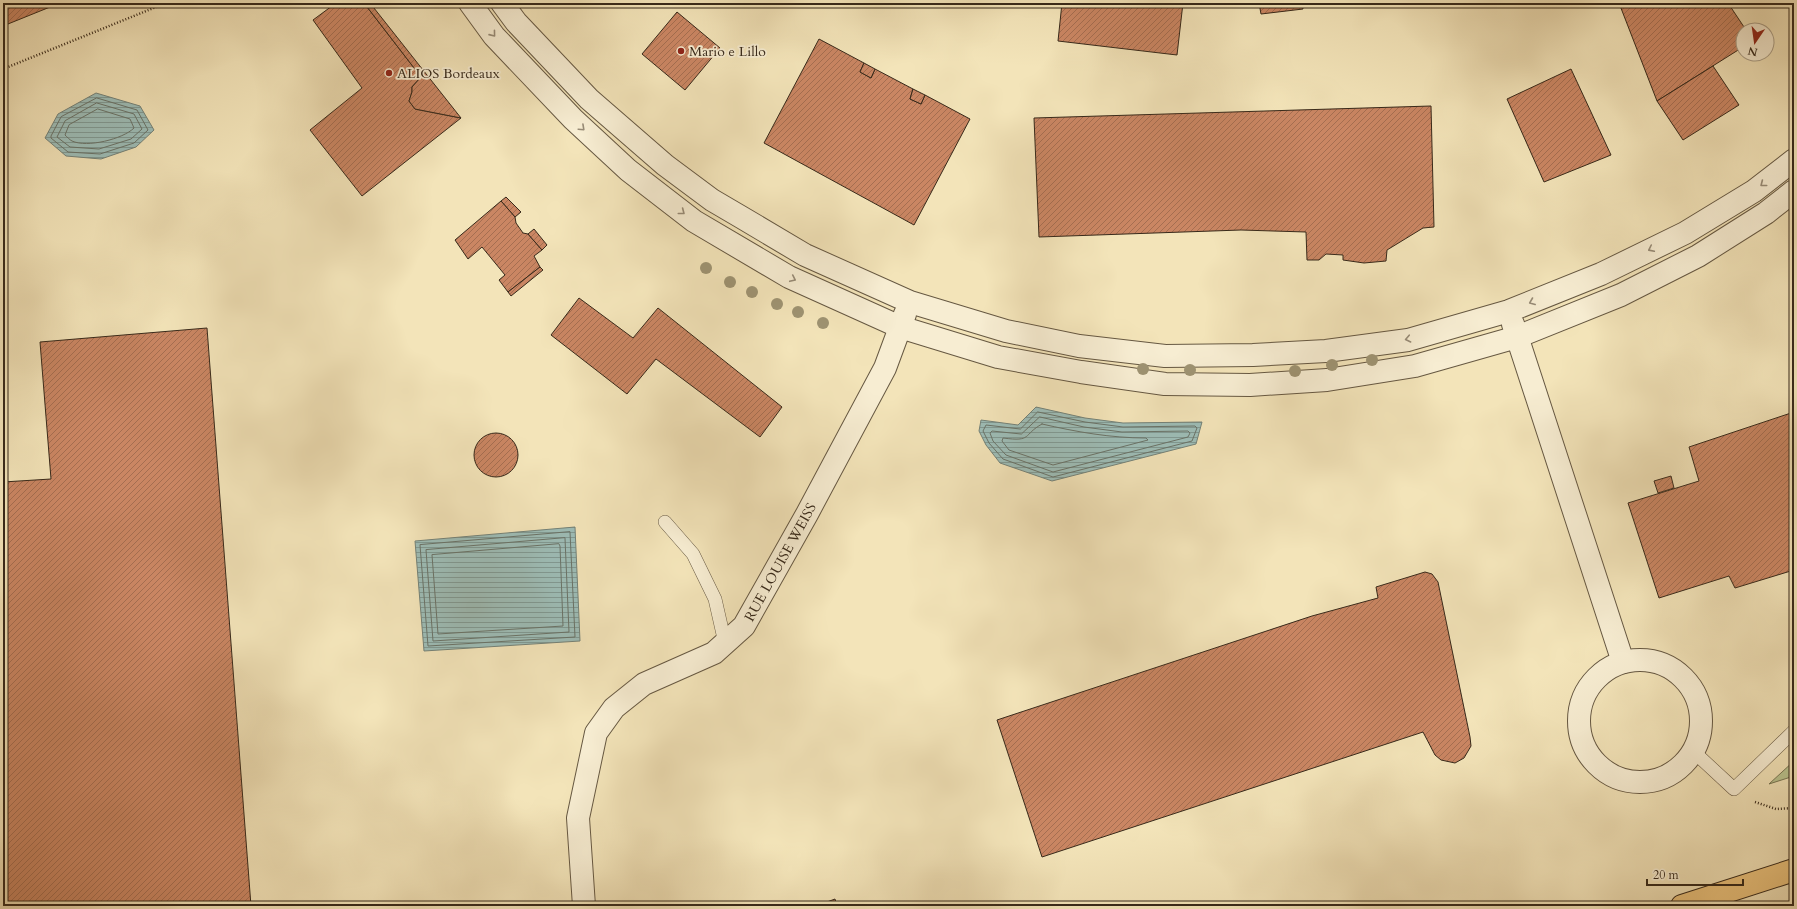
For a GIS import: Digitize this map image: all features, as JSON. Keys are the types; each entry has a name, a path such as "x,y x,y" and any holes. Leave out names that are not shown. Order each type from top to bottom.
{"highway":[{"path":"1682,906 1794,870"}],"street":[{"path":"470,3 494,36 572,119 628,170 694,221 789,277 900,327 998,356 1081,372 1165,384 1234,385 1327,380 1415,366 1517,337 1621,295 1698,256 1766,213 1794,191"},
{"path":"502,3 516,22 589,99 665,165 712,200 805,255 910,302 1006,331 1080,346 1165,356 1253,355 1326,351 1408,340 1509,311 1601,274 1685,233 1754,191 1794,160"},
{"name":"RUE LOUISE WEISS","path":"584,906 578,818 596,733 614,708 644,684 714,653 744,626 807,514 885,368 910,302"},
{"path":"1509,311 1623,662"},
{"path":"1643,660 1663,664 1681,676 1685,681 1693,692 1700,711 1700,731 1693,751 1681,766 1664,777 1645,782 1625,780 1607,772 1592,759 1582,741 1579,722 1582,702 1590,685 1605,670 1623,662 1643,660"}],"lane":[{"path":"665,522 694,554 715,599 725,643"},
{"path":"1693,751 1734,789 1794,731"}],"path":[{"path":"3,69 166,3"},
{"path":"1734,789 1746,800 1776,809 1794,808"}],"green space":[{"path":"1794,761 1794,776 1769,784"}],"water":[{"path":"96,93 140,106 154,130 136,147 101,159 66,156 45,138 58,114"},
{"path":"1036,407 1085,418 1123,423 1202,422 1196,444 1052,481 1000,463 986,445 979,431 981,420 1018,425"},
{"path":"575,527 580,641 424,651 415,541"}],"building":[{"path":"3,3 60,3 3,26"},
{"path":"336,3 364,3 421,77 412,87 409,101 415,109 461,118 362,196 310,130 362,88 313,20"},
{"path":"364,3 370,3 461,118 415,109 409,101 412,87 421,77"},
{"path":"1062,3 1183,3 1177,55 1058,41"},
{"path":"1259,3 1302,3 1303,9 1261,14"},
{"path":"1619,3 1728,3 1741,22 1735,22 1735,52 1657,101"},
{"name":"Mario e Lillo","path":"677,12 720,48 685,90 642,54"},
{"path":"819,39 864,63 860,72 871,78 875,69 913,89 910,99 921,104 925,95 970,119 914,225 764,143"},
{"path":"864,63 875,69 871,78 860,72"},
{"path":"1713,66 1739,105 1683,140 1657,101"},
{"path":"1571,69 1611,155 1544,182 1507,99"},
{"path":"913,89 925,95 921,104 910,99"},
{"path":"1431,106 1434,227 1423,228 1387,250 1386,261 1364,263 1343,260 1343,255 1326,254 1319,260 1307,260 1306,232 1241,230 1039,237 1034,118"},
{"path":"506,197 521,212 515,217 501,201"},
{"path":"501,201 515,217 516,223 523,233 528,234 542,250 534,256 540,267 508,292 499,280 505,275 482,247 468,259 455,240"},
{"path":"534,229 547,245 542,250 528,234"},
{"path":"540,267 543,270 511,296 508,292"},
{"path":"579,298 633,338 658,308 782,407 760,437 656,359 627,394 551,335"},
{"path":"207,328 251,906 3,906 3,482 51,479 40,342"},
{"path":"1794,412 1794,570 1735,588 1729,576 1659,598 1628,503 1699,481 1689,447"},
{"path":"492,433 500,433 505,434 512,439 517,446 517,464 512,471 505,476 492,477 484,474 477,467 474,459 474,451 477,443 484,436"},
{"path":"1671,476 1674,488 1658,493 1654,481"},
{"path":"1425,572 1432,574 1438,582 1470,737 1471,746 1464,758 1455,763 1441,760 1435,755 1423,732 1042,857 997,720 1312,616 1378,598 1376,587"},
{"path":"835,899 837,906 816,906"}],"place":[{"name":"Mario e Lillo","path":"681,51"},
{"name":"ALIOS Bordeaux","path":"389,73"}]}
